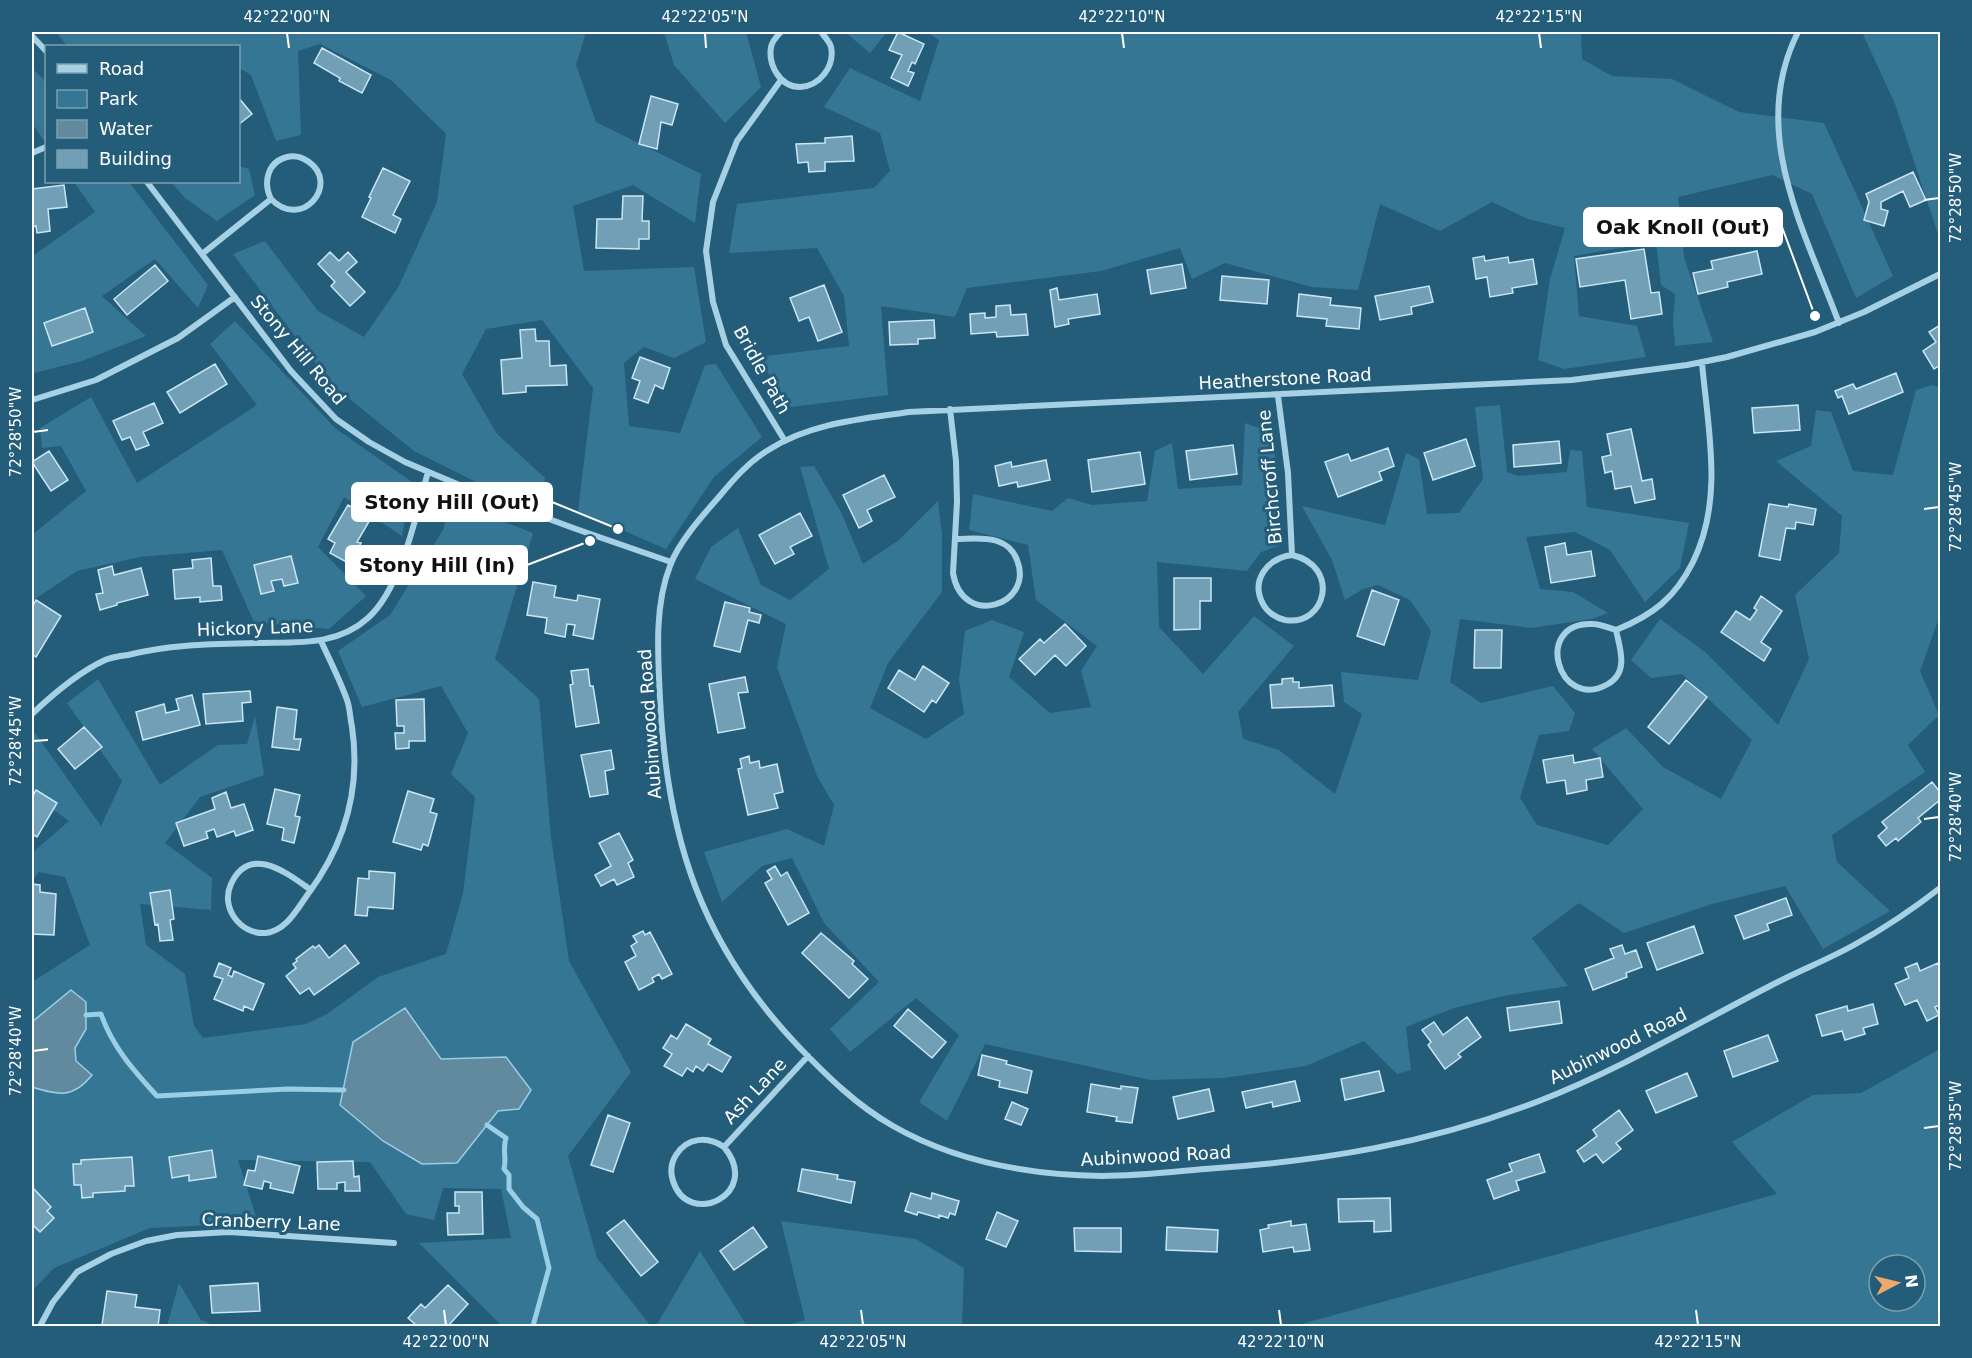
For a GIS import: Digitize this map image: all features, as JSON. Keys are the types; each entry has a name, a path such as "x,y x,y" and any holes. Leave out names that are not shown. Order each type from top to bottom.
{"street":[{"path":"781,32 771,45 770,64 781,80 800,87 818,81 830,66 831,46 821,32"},
{"path":"1798,32 1784,68 1779,90 1778,142 1792,202 1839,323"},
{"path":"32,36 45,50"},
{"name":"Bridle Path","path":"781,80 737,141 713,202 706,251 713,302 726,345 785,441"},
{"path":"289,156 298,156 314,165 321,182 316,199 310,205 302,209 285,209 271,199 266,181 273,165 289,156"},
{"name":"Stony Hill Road","path":"148,183 291,371 336,419 369,442 405,462 565,525 671,562"},
{"path":"202,254 271,199"},
{"name":"Heatherstone Road","path":"671,562 706,512 747,465 768,449 805,432 868,418 950,410 1278,396 1572,380 1702,363 1757,349 1839,323 1941,274"},
{"path":"32,400 96,380 178,338 235,297"},
{"path":"1616,630 1622,669 1616,678 1606,686 1586,689 1575,687 1565,679 1560,670 1557,650 1560,639 1573,627 1594,624 1616,630 1650,613 1672,596 1687,573 1704,535 1710,509 1712,485 1702,363"},
{"name":"Birchcroff Lane","path":"1278,396 1288,473 1292,555"},
{"path":"950,410 956,471 953,573 955,584 960,593 969,601 979,605 990,606 1010,597 1020,578 1020,567 1016,556 1009,548 989,539 955,539"},
{"name":"Hickory Lane","path":"32,714 57,690 106,660 149,649 211,644 321,641 345,633 369,618 388,591 402,564 428,471"},
{"name":"Birchcroff Lane","path":"1292,555 1313,564 1320,572 1323,594 1319,605 1311,613 1301,619 1291,621 1281,619 1264,607 1258,587 1265,568 1282,556 1292,555"},
{"name":"Aubinwood Road","path":"671,562 663,594 658,632 662,732 667,780 679,838 695,889 723,948 765,1008 808,1056 867,1110 892,1125 946,1150 992,1164 1044,1172 1102,1176 1134,1175 1313,1160 1393,1146 1432,1136 1498,1116 1554,1094 1630,1059 1772,984 1850,947 1887,926 1941,888"},
{"path":"311,890 277,867 255,864 237,874 230,885 229,908 242,927 253,932 265,933 286,924 311,890 321,876 344,830 353,792 355,749 348,702 321,641"},
{"name":"Ash Lane","path":"724,1147 808,1056"},
{"name":"Ash Lane","path":"697,1139 717,1142 724,1147 733,1156 736,1179 724,1198 714,1203 702,1204 691,1202 682,1196 675,1188 671,1168 680,1149 697,1139"},
{"name":"Cranberry Lane","path":"40,1326 53,1302 77,1272 111,1254 146,1241 177,1235 230,1232 394,1243"}],"green space":[{"path":"56,32 586,32 576,65 596,122 701,174 695,223 633,185 573,206 584,271 694,267 706,342 674,358 644,347 624,363 629,426 680,433 705,365 716,364 762,437 714,477 666,549 578,511 593,388 542,320 486,329 462,374 497,434 545,478 542,493 500,494 414,451 331,384 233,254 265,241 318,311 364,337 399,286 437,202 446,134 391,80 320,44 298,51 301,135 276,141 251,75 240,69 240,45 66,45"},
{"path":"664,32 746,32 761,87 725,123 674,65"},
{"path":"845,32 887,32 870,53"},
{"path":"927,32 1581,32 1582,59 1612,76 1672,79 1739,112 1824,123 1893,276 1856,298 1812,194 1772,175 1678,197 1684,257 1713,342 1675,346 1673,321 1675,294 1661,285 1656,242 1574,256 1579,316 1637,326 1646,357 1564,369 1538,360 1550,279 1565,228 1528,219 1492,202 1440,231 1380,204 1358,290 1312,287 1225,263 1192,279 1180,248 1101,271 967,288 955,317 881,306 888,395 791,407 757,357 849,346 844,296 817,248 729,253 737,204 874,188 890,171 880,133 824,107 850,68 920,101 939,40"},
{"path":"1862,32 1940,32 1940,240 1895,104"},
{"path":"32,68 45,81 45,142 32,123"},
{"path":"240,166 249,169 255,195 217,221 185,198 172,183 240,183"},
{"path":"75,183 130,183 208,285 198,308 155,259 102,296 146,336 82,361 34,373 32,255 95,212"},
{"path":"235,321 335,428 412,482 402,536 344,497 318,547 366,596 329,629 254,622 222,550 140,557 77,571 32,601 32,535 86,491 61,446 42,448 40,428 91,397 137,483 257,405 210,344"},
{"path":"1932,385 1940,388 1940,615 1920,671 1939,715 1908,745 1925,772 1832,835 1837,862 1890,911 1823,949 1785,886 1712,904 1624,933 1579,903 1532,938 1568,986 1503,996 1454,1008 1406,1027 1411,1070 1397,1074 1364,1041 1306,1066 1224,1078 1151,1080 985,1044 947,1121 919,1102 959,1035 916,998 850,1052 830,1029 879,982 824,923 792,858 762,866 722,902 704,852 787,829 824,846 834,805 817,776 777,667 786,624 695,579 711,547 738,528 761,585 790,600 829,569 800,467 814,466 841,512 863,564 899,540 938,501 942,535 942,592 888,663 870,708 926,739 964,714 959,680 965,631 992,620 1024,632 1009,677 1050,713 1091,707 1081,671 1097,646 1036,600 1028,545 969,530 973,494 1052,511 1068,498 1092,505 1147,501 1155,451 1172,443 1178,489 1242,485 1245,423 1273,433 1281,545 1261,552 1247,571 1157,562 1159,627 1203,674 1254,616 1294,646 1238,712 1243,739 1279,750 1335,794 1362,714 1344,702 1341,672 1418,680 1431,631 1410,600 1378,585 1363,589 1345,600 1332,560 1302,506 1385,525 1406,453 1419,459 1427,514 1459,513 1483,479 1475,407 1500,405 1507,472 1518,476 1567,472 1570,450 1582,451 1587,507 1689,523 1680,568 1645,602 1610,550 1575,532 1526,537 1540,589 1573,592 1608,613 1592,619 1531,628 1460,619 1450,682 1481,703 1553,686 1575,713 1569,731 1539,735 1520,798 1537,825 1608,845 1643,809 1592,749 1626,728 1663,767 1721,799 1752,740 1682,674 1651,678 1631,660 1660,619 1705,652 1778,725 1809,659 1795,595 1839,553 1842,516 1776,461 1811,446 1816,410 1831,412 1853,471 1893,475 1916,390"},
{"path":"450,501 533,533 495,659 539,699 551,837 569,961 631,1072 568,1156 597,1258 651,1326 497,1326 500,1324 419,1243 511,1238 501,1189 443,1188 434,1220 406,1214 370,1162 238,1160 258,1223 150,1228 54,1268 32,1291 32,982 90,945 65,877 39,872 32,881 32,853 69,821 32,794 32,737 35,733 101,826 122,781 67,703 98,679 160,785 218,745 247,744 255,716 264,775 200,797 165,843 212,878 211,910 140,904 146,945 185,974 194,1026 203,1038 306,1024 327,1014 378,977 446,954 463,893 475,797 451,774 468,733 441,686 362,707 338,651 390,615 443,530","holes":["405,1008 441,1059 519,1109 498,1111 422,1164 383,1140 341,1105 353,1042"]},
{"path":"1940,1049 1940,1326 1294,1326 1777,1194 1732,1142 1813,1095 1861,1093"},
{"path":"781,1221 916,1239 964,1268 962,1326 785,1326 805,1320"},
{"path":"700,1251 747,1326 656,1326"},
{"path":"179,1283 201,1320 216,1326 167,1326"}],"water":[{"path":"71,990 86,1002 86,1029 75,1048 76,1061 92,1075 78,1088 65,1093 32,1087 32,1022"},
{"path":"405,1008 441,1059 506,1057 531,1090 519,1109 498,1111 457,1163 422,1164 383,1141 340,1105 353,1042"}],"building":[{"path":"898,32 924,44 915,64 912,62 908,71 914,73 908,86 891,78 902,55 889,50"},
{"path":"322,48 371,75 362,93 339,81 340,78 314,63"},
{"path":"651,96 678,104 672,125 661,122 657,149 639,144"},
{"path":"240,99 252,114 240,123"},
{"path":"852,136 854,161 825,162 825,171 809,172 808,162 798,163 796,144 825,143 825,138"},
{"path":"383,168 410,181 393,215 401,219 395,233 362,217"},
{"path":"1913,172 1926,200 1910,207 1903,191 1881,202 1881,209 1888,211 1884,226 1864,220 1869,202 1866,194"},
{"path":"64,185 67,207 48,209 50,231 37,233 36,226 32,227 32,189"},
{"path":"623,196 643,196 642,221 649,221 649,239 639,239 639,249 596,248 597,219 622,219"},
{"path":"1644,249 1651,293 1659,292 1662,314 1631,319 1625,280 1580,287 1576,259"},
{"path":"1757,251 1762,274 1727,282 1728,287 1698,294 1693,273 1713,269 1711,261"},
{"path":"330,252 339,261 348,252 357,262 346,272 365,292 350,306 331,286 335,282 318,264"},
{"path":"1484,256 1485,261 1508,257 1509,263 1533,259 1537,284 1512,288 1513,293 1490,297 1487,277 1476,279 1473,258"},
{"path":"1182,264 1186,288 1151,294 1147,270"},
{"path":"155,265 168,281 127,315 114,299"},
{"path":"1222,276 1269,280 1267,304 1220,300"},
{"path":"824,285 842,332 818,341 809,317 799,321 790,298"},
{"path":"1429,286 1433,302 1411,307 1412,314 1380,320 1375,296"},
{"path":"1057,288 1059,300 1097,294 1100,314 1068,319 1069,324 1055,327 1050,290"},
{"path":"1299,294 1331,298 1330,305 1361,308 1359,329 1326,326 1327,319 1297,316"},
{"path":"1010,305 1011,315 1026,314 1028,335 997,337 996,332 971,334 970,314 985,313 985,318 996,317 996,306"},
{"path":"85,308 93,332 52,346 44,323"},
{"path":"934,320 935,338 918,339 918,344 890,345 889,322"},
{"path":"1940,325 1940,365 1934,369 1923,351 1936,342 1929,332"},
{"path":"535,329 536,341 549,341 550,366 566,365 567,385 526,386 526,392 503,394 501,360 522,358 520,330"},
{"path":"640,357 670,368 663,389 655,385 648,403 634,398 640,381 632,378"},
{"path":"215,364 227,384 180,413 167,392"},
{"path":"1896,373 1903,392 1849,414 1842,396 1838,398 1835,391 1853,384 1856,389"},
{"path":"154,403 163,423 143,432 149,445 136,450 130,437 122,440 113,421"},
{"path":"1798,405 1800,430 1754,433 1752,408"},
{"path":"1631,429 1642,481 1652,479 1655,499 1635,503 1631,486 1615,489 1612,471 1605,473 1602,457 1611,455 1607,434"},
{"path":"1466,439 1475,466 1433,480 1424,453"},
{"path":"1559,441 1561,463 1514,467 1513,445"},
{"path":"1233,445 1237,474 1190,480 1186,451"},
{"path":"1388,448 1394,466 1379,472 1382,480 1338,497 1325,462 1348,454 1351,461"},
{"path":"49,451 68,480 51,491 32,462"},
{"path":"1140,452 1145,484 1092,492 1088,460"},
{"path":"1046,460 1050,480 1018,487 1017,482 999,486 995,466 1011,462 1012,467"},
{"path":"884,475 895,497 867,510 872,521 859,528 843,495"},
{"path":"1769,504 1788,507 1789,504 1816,509 1813,525 1796,522 1795,529 1786,528 1780,560 1759,556"},
{"path":"348,505 371,518 357,542 361,543 350,564 330,553 335,543 328,539"},
{"path":"800,513 812,536 790,547 794,554 775,564 759,535"},
{"path":"1565,543 1567,555 1591,551 1595,576 1551,583 1545,547"},
{"path":"291,556 298,583 284,586 282,579 271,581 274,591 261,594 254,565"},
{"path":"211,558 213,586 221,586 222,600 200,602 200,597 175,599 173,570 193,568 192,560"},
{"path":"112,566 114,575 141,568 148,595 100,610 96,594 103,593 98,570"},
{"path":"1174,578 1211,578 1211,601 1200,601 1200,629 1174,630"},
{"path":"533,582 556,586 554,597 577,601 578,595 600,599 593,639 573,635 575,625 567,624 565,637 545,633 547,618 527,615"},
{"path":"1372,590 1399,600 1384,645 1357,636"},
{"path":"1761,596 1782,611 1761,642 1771,649 1764,661 1721,632 1736,611 1750,620 1757,610 1754,608"},
{"path":"36,600 61,616 36,657 32,654 32,607"},
{"path":"725,602 750,608 749,612 761,615 759,623 748,620 740,652 714,646"},
{"path":"1065,624 1086,646 1066,666 1055,655 1035,675 1019,659 1040,639 1044,643"},
{"path":"1475,630 1502,630 1501,668 1474,668"},
{"path":"923,666 949,683 936,703 932,700 924,712 888,688 899,670 915,680"},
{"path":"588,669 599,723 576,727 570,685 573,684 571,671"},
{"path":"745,677 748,692 738,693 745,728 718,733 709,684"},
{"path":"1293,678 1293,682 1299,682 1299,688 1332,685 1334,706 1272,708 1270,685 1282,684 1282,679"},
{"path":"1686,680 1707,697 1669,744 1648,727"},
{"path":"250,691 251,702 242,703 243,721 206,724 203,694"},
{"path":"192,695 200,725 143,740 136,712 164,704 166,713 179,710 176,699"},
{"path":"424,699 425,741 409,741 409,748 396,749 395,733 404,733 404,726 397,726 396,700"},
{"path":"277,707 297,710 294,739 301,739 299,750 272,747"},
{"path":"84,727 102,747 75,769 58,749"},
{"path":"611,750 614,769 605,771 608,794 590,797 581,755"},
{"path":"1573,755 1574,763 1600,758 1603,777 1586,780 1587,790 1567,794 1565,780 1547,783 1543,760"},
{"path":"749,756 750,763 759,761 760,768 777,764 783,792 774,794 778,808 748,815 738,769 742,768 740,759"},
{"path":"1932,782 1940,792 1940,800 1918,818 1921,822 1898,841 1896,838 1886,846 1878,836 1887,828 1882,822"},
{"path":"275,789 300,795 295,816 300,817 294,843 282,840 284,828 267,824"},
{"path":"36,790 57,803 37,837 32,834 32,798"},
{"path":"408,791 434,799 430,812 437,814 428,846 423,844 421,850 393,842"},
{"path":"226,792 231,808 244,804 253,830 236,836 234,831 217,837 214,829 206,832 208,838 184,846 176,823 215,809 212,798"},
{"path":"619,833 633,860 628,863 634,877 617,885 614,879 601,886 595,875 611,866 599,843"},
{"path":"775,866 781,876 787,872 809,913 788,925 765,883 772,879 767,871"},
{"path":"369,871 395,873 393,909 368,907 367,916 355,915 358,878 369,879"},
{"path":"32,884 40,885 40,892 56,894 54,935 32,934"},
{"path":"170,890 174,919 170,920 173,940 160,941 150,893"},
{"path":"1786,898 1792,915 1767,924 1769,930 1744,939 1735,916"},
{"path":"1694,926 1703,953 1657,970 1647,943"},
{"path":"643,931 645,935 650,932 672,974 662,979 659,974 652,978 654,982 639,990 625,962 636,956 631,946 637,942 633,936"},
{"path":"821,933 854,961 852,964 868,979 849,998 802,953"},
{"path":"319,945 329,958 345,945 359,963 314,995 309,988 300,994 286,976 296,968 293,964 297,961 296,959 313,946 315,948"},
{"path":"1622,945 1625,954 1636,950 1642,967 1626,973 1627,977 1593,990 1585,969 1614,958 1610,949"},
{"path":"219,963 231,968 228,975 232,977 234,971 264,984 253,1010 244,1006 243,1011 214,999 223,979 214,976"},
{"path":"1917,963 1920,971 1938,963 1940,968 1940,1005 1935,1007 1939,1015 1927,1021 1917,1000 1905,1005 1895,984 1909,978 1905,968"},
{"path":"1559,1001 1562,1023 1510,1031 1507,1008"},
{"path":"1873,1004 1878,1024 1863,1028 1865,1034 1845,1040 1842,1031 1822,1036 1816,1015 1847,1006 1848,1011"},
{"path":"908,1009 946,1042 932,1058 894,1026"},
{"path":"1467,1017 1481,1037 1458,1054 1461,1057 1445,1069 1428,1045 1431,1042 1422,1030 1434,1022 1443,1035"},
{"path":"686,1024 711,1039 708,1044 731,1057 722,1072 708,1064 703,1071 696,1066 693,1072 687,1068 682,1076 664,1066 672,1054 663,1048 671,1035 677,1039"},
{"path":"1768,1035 1778,1061 1733,1077 1724,1051"},
{"path":"982,1055 1007,1061 1006,1064 1032,1071 1027,1093 999,1087 1000,1081 978,1075"},
{"path":"1379,1071 1384,1091 1345,1100 1341,1079"},
{"path":"1687,1073 1697,1096 1656,1113 1646,1091"},
{"path":"1295,1081 1300,1101 1273,1107 1272,1102 1246,1108 1242,1092"},
{"path":"1091,1084 1121,1089 1121,1086 1138,1088 1132,1123 1116,1121 1117,1117 1087,1112"},
{"path":"1209,1089 1214,1111 1178,1119 1173,1097"},
{"path":"1012,1102 1028,1109 1021,1125 1005,1119"},
{"path":"1619,1110 1633,1130 1616,1143 1621,1149 1603,1163 1596,1154 1584,1162 1577,1151 1597,1136 1593,1130"},
{"path":"608,1115 630,1123 613,1172 591,1165"},
{"path":"212,1150 216,1177 189,1181 189,1175 172,1178 169,1157"},
{"path":"1539,1154 1545,1172 1516,1181 1519,1190 1494,1199 1487,1180 1512,1171 1509,1164"},
{"path":"258,1156 300,1166 293,1193 270,1188 271,1183 264,1181 262,1189 244,1185 248,1170 255,1171"},
{"path":"132,1157 134,1186 125,1186 125,1191 93,1193 93,1197 82,1198 81,1185 74,1185 73,1164 81,1164 81,1160"},
{"path":"353,1161 354,1177 359,1176 360,1191 345,1191 345,1182 337,1183 337,1189 318,1189 317,1162"},
{"path":"802,1169 838,1175 837,1179 855,1182 851,1203 798,1191"},
{"path":"34,1189 51,1207 47,1211 54,1218 40,1232 32,1226 32,1192"},
{"path":"455,1192 482,1192 483,1234 448,1235 447,1213 459,1213 459,1206 455,1206"},
{"path":"911,1193 931,1199 932,1193 959,1201 955,1215 950,1213 948,1218 939,1215 939,1218 905,1211"},
{"path":"1390,1198 1391,1231 1374,1232 1374,1221 1339,1222 1338,1199"},
{"path":"997,1212 1018,1221 1006,1247 986,1239"},
{"path":"624,1220 658,1262 641,1276 607,1233"},
{"path":"1291,1221 1291,1226 1306,1224 1310,1250 1294,1252 1293,1247 1263,1252 1260,1230 1269,1228 1268,1225"},
{"path":"753,1227 767,1247 734,1270 720,1251"},
{"path":"1167,1227 1218,1230 1217,1252 1166,1250"},
{"path":"1074,1228 1121,1228 1121,1252 1075,1251"},
{"path":"258,1283 260,1311 212,1313 210,1286"},
{"path":"448,1285 468,1304 448,1326 417,1326 408,1318 421,1304 425,1308"},
{"path":"107,1291 137,1295 135,1307 160,1310 158,1326 102,1325"}],"waterway":[{"path":"86,1015 101,1014 117,1047 157,1096 288,1089 344,1090"},
{"path":"487,1125 506,1138 504,1169 509,1175 509,1189 523,1207 537,1219 549,1268 533,1326"}],"place":[{"name":"Oak Knoll (Out)","path":"1815,316"},
{"name":"Stony Hill (Out)","path":"618,529"},
{"name":"Stony Hill (In)","path":"590,541"}]}
